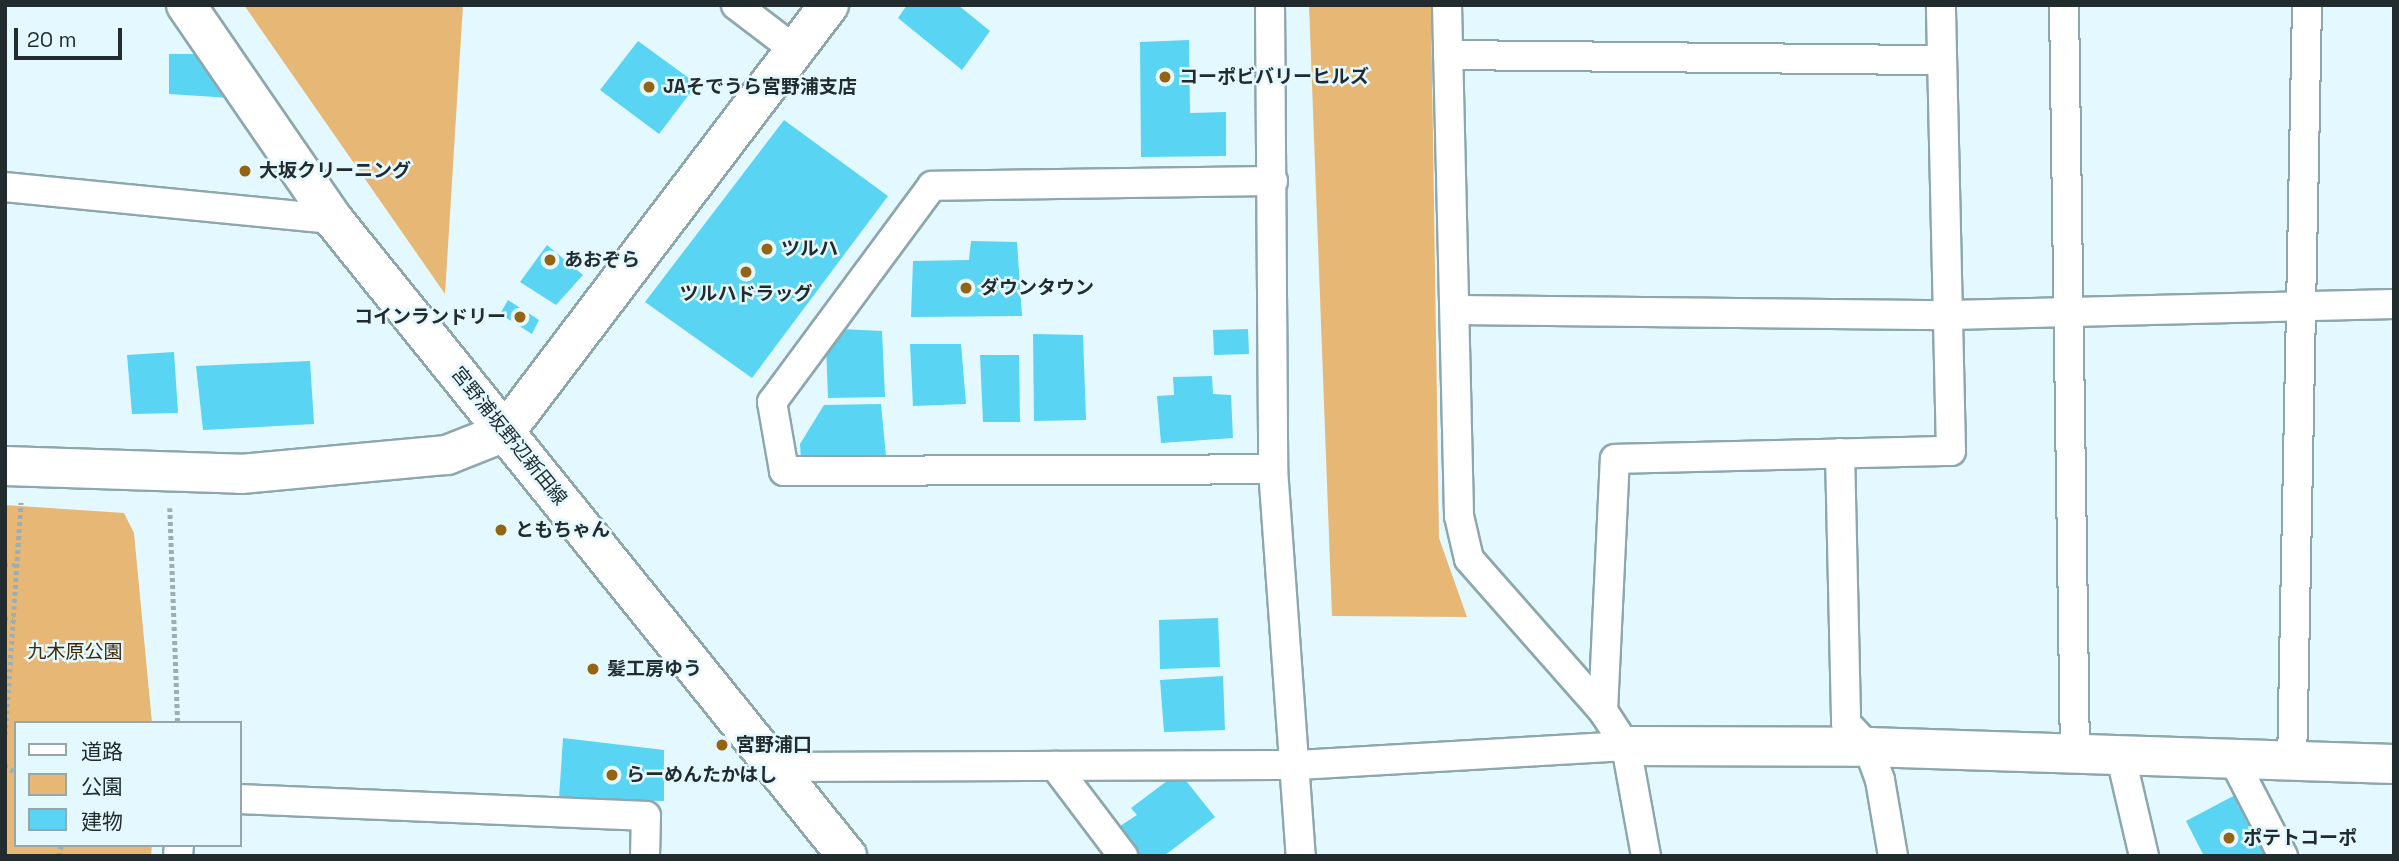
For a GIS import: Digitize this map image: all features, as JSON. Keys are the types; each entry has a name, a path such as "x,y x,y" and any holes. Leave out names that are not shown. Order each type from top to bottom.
{"street":[{"name":"宮野浦坂野辺新田線","path":"186,5 333,219 847,856"},
{"path":"736,5 795,50"},
{"path":"15,467 241,474 447,455 505,432 829,5"},
{"path":"1270,5 1273,469 1298,765 1301,856"},
{"path":"1447,5 1459,516 1469,559 1603,711 1626,746 1646,856"},
{"path":"1603,711 1615,459 1951,451 1941,5"},
{"path":"2064,5 2066,312 2075,754"},
{"path":"2292,765 2304,308 2307,5"},
{"path":"1448,55 1942,60"},
{"path":"1273,181 932,186 772,402 784,471 1273,469"},
{"path":"5,187 333,219"},
{"path":"1455,310 1948,315 2394,304"},
{"path":"1840,453 1846,723 1868,747 1880,780 1893,856"},
{"path":"777,767 1298,765 1626,746 1868,747 2120,754 2292,765 2394,764"},
{"path":"2120,754 2144,856"},
{"path":"2234,761 2283,856"},
{"path":"1055,766 1123,856"},
{"path":"242,799 646,816 645,856"}],"path":[{"path":"5,735 17,565 15,467"},
{"path":"169,472 178,721"},
{"path":"5,565 17,565"},
{"path":"5,619 13,619"}],"green space":[{"path":"244,5 463,5 445,294"},
{"path":"1309,5 1431,5 1439,538 1467,617 1332,616"},
{"name":"九木原公園","path":"5,505 124,513 134,533 152,721 14,721 14,847 152,847 151,856 5,856"}],"building":[{"path":"907,5 958,5 990,31 962,70 898,18"},
{"name":"コーポビバリーヒルズ","path":"1189,40 1190,113 1226,112 1226,156 1141,157 1140,42"},
{"name":"JAそでうら宮野浦支店","path":"638,41 697,84 659,134 600,90"},
{"path":"169,54 207,54 231,98 169,94"},
{"name":"ツルハ","path":"784,120 888,196 752,378 645,302"},
{"name":"ダウンタウン","path":"971,241 1017,242 1022,316 911,317 913,261 969,260"},
{"name":"あおぞら","path":"547,245 583,275 556,305 520,282"},
{"name":"コインランドリー","path":"508,300 539,320 532,334 500,314"},
{"path":"841,329 882,331 885,397 828,398 826,345"},
{"path":"1248,329 1249,354 1214,355 1213,330"},
{"path":"1033,334 1083,335 1086,420 1034,421"},
{"path":"910,344 961,344 966,404 913,406"},
{"path":"174,352 178,413 132,414 127,355"},
{"path":"980,355 1019,355 1020,422 983,422"},
{"path":"310,361 314,424 203,430 196,366"},
{"path":"1212,376 1213,394 1231,395 1233,438 1161,443 1157,396 1174,395 1173,377"},
{"path":"881,404 886,456 801,460 800,444 824,405"},
{"path":"1218,618 1220,667 1160,669 1159,620"},
{"path":"1223,676 1225,730 1164,732 1160,680"},
{"name":"らーめんたかはし","path":"563,738 664,750 664,801 559,799"},
{"path":"1179,772 1215,817 1164,856 1140,856 1120,826 1137,815 1131,808"},
{"name":"ポテトコーポ","path":"2239,793 2272,856 2204,856 2186,821"}],"place":[{"name":"コーポビバリーヒルズ","path":"1165,77"},
{"name":"JAそでうら宮野浦支店","path":"649,87"},
{"name":"大坂クリーニング","path":"245,171"},
{"name":"ツルハ","path":"767,249"},
{"name":"あおぞら","path":"550,260"},
{"name":"ツルハドラッグ","path":"746,272"},
{"name":"ダウンタウン","path":"966,288"},
{"name":"コインランドリー","path":"520,317"},
{"name":"ともちゃん","path":"501,530"},
{"name":"髪工房ゆう","path":"593,669"},
{"name":"宮野浦口","path":"722,745"},
{"name":"らーめんたかはし","path":"612,775"},
{"name":"ポテトコーポ","path":"2229,838"}]}
